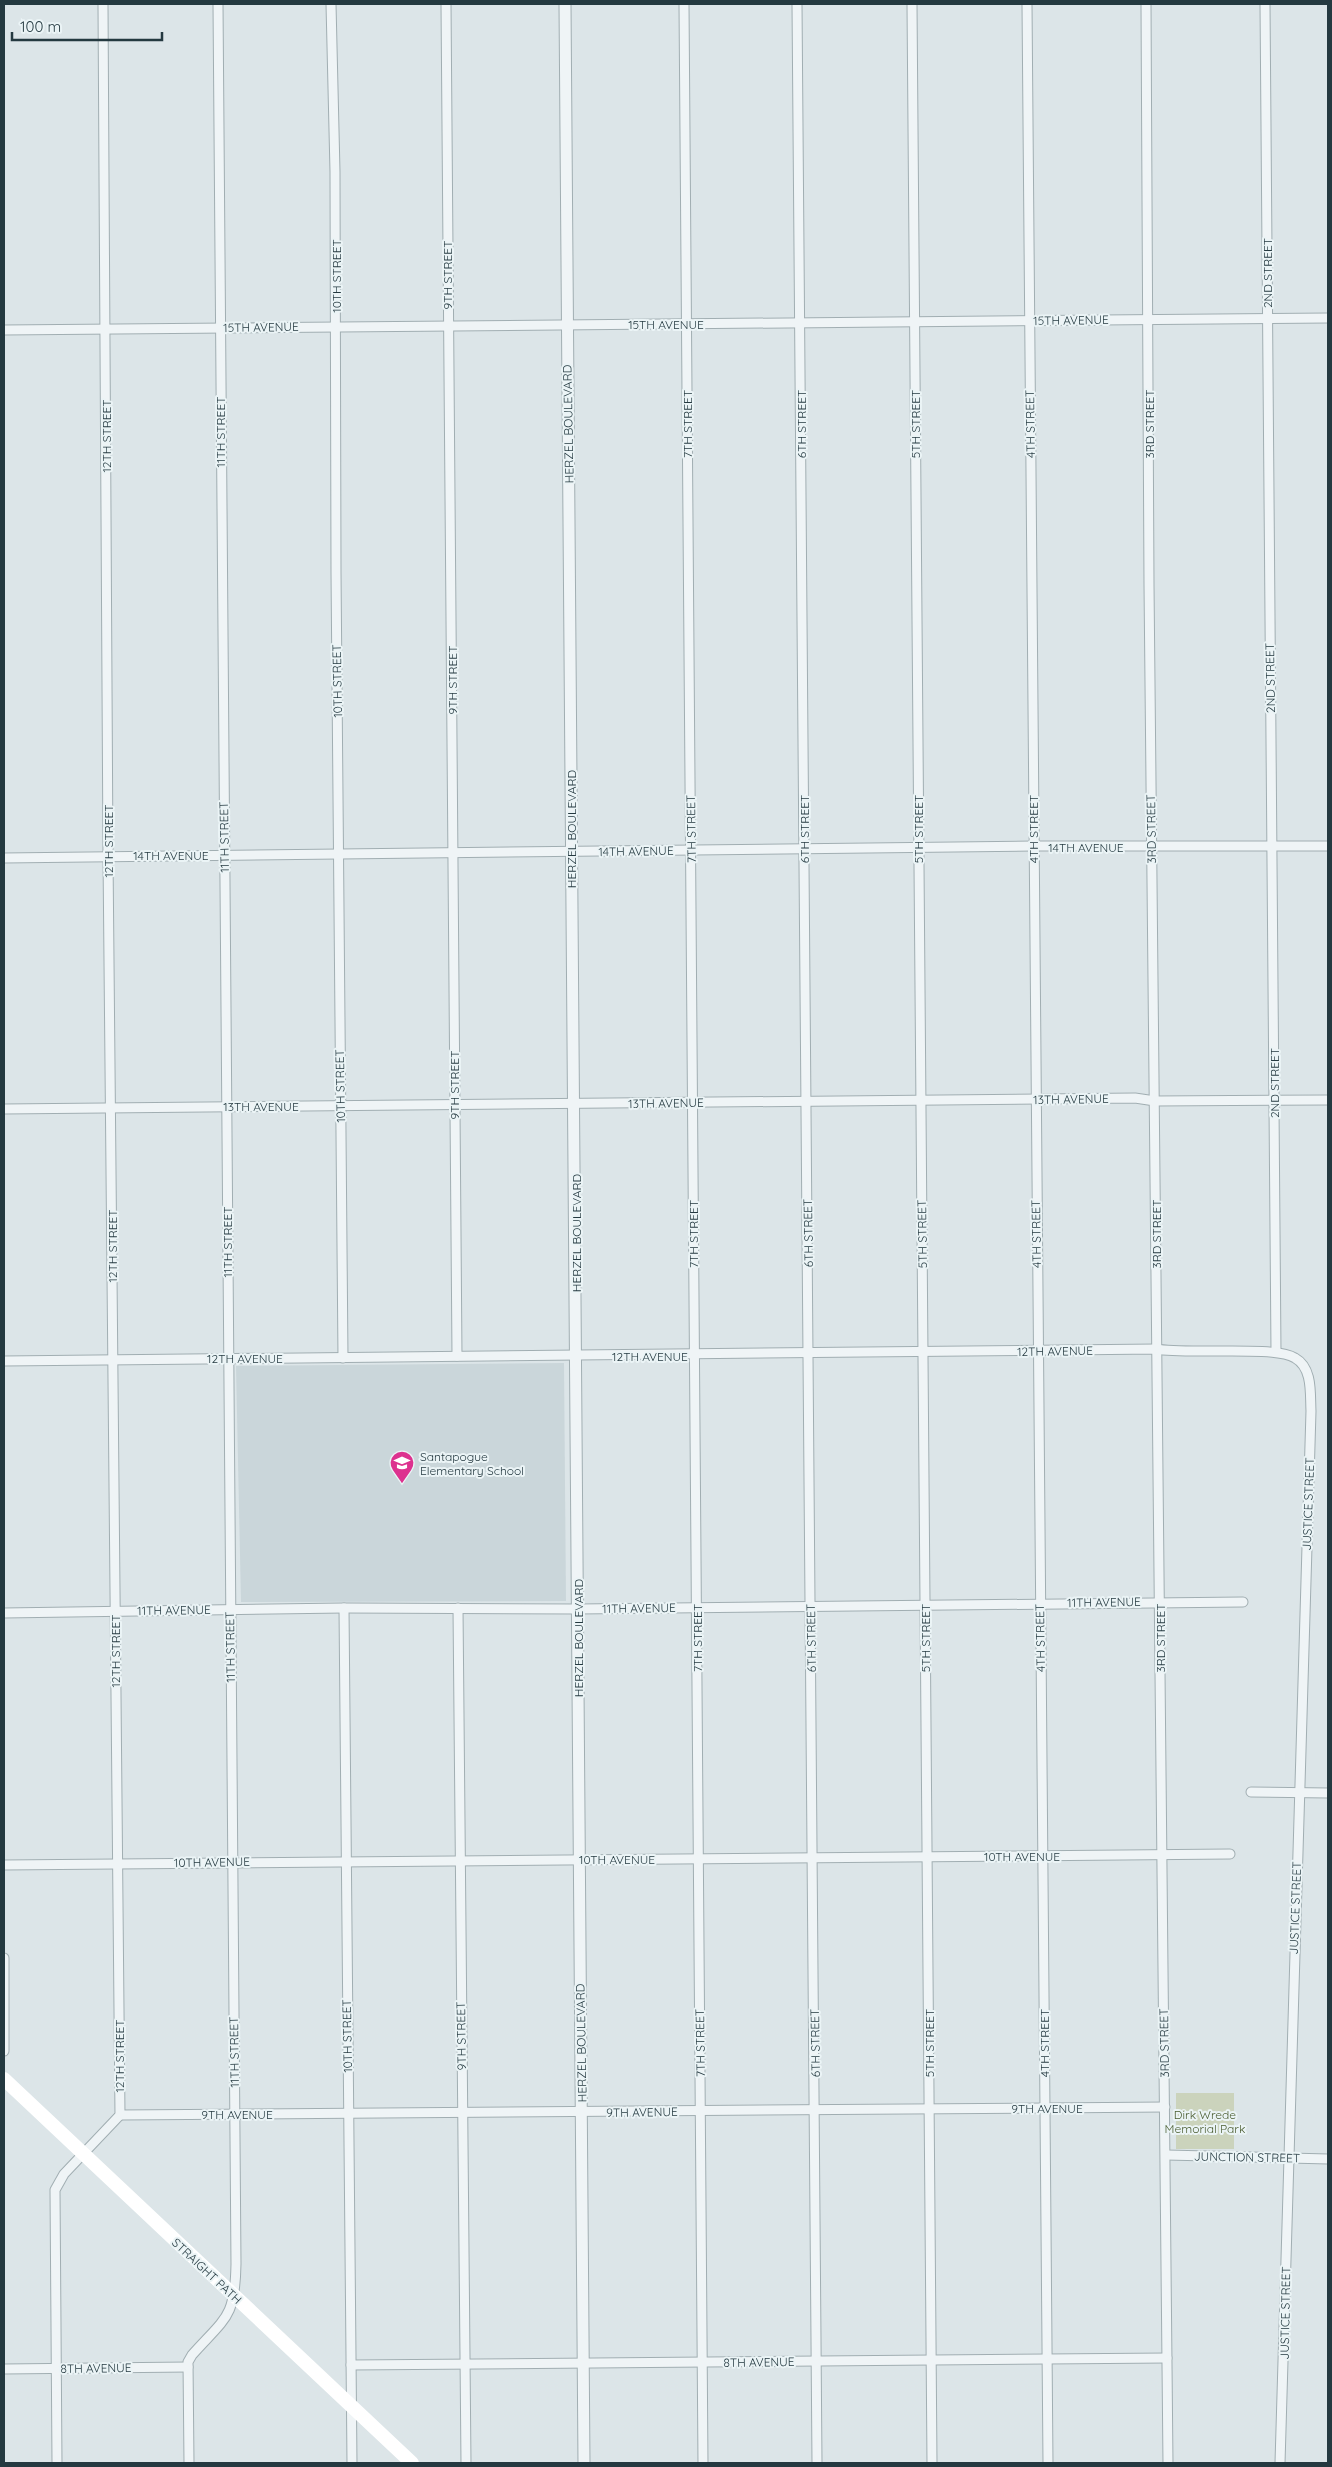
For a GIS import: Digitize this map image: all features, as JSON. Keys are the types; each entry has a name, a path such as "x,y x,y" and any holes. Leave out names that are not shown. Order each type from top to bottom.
{"main road":[{"name":"STRAIGHT PATH","path":"4,2079 412,2463"}],"street":[{"name":"12TH STREET","path":"103,4 108,856 120,2115"},
{"name":"11TH STREET","path":"188,2366 192,2355 229,2314 234,2297 236,2264 231,1862 218,4"},
{"name":"10TH STREET","path":"331,4 336,326 336,572 343,1358"},
{"name":"9TH STREET","path":"446,4 457,1356"},
{"name":"HERZEL BOULEVARD","path":"565,4 570,852 577,1356 584,2463"},
{"name":"7TH STREET","path":"684,4 703,2463"},
{"name":"6TH STREET","path":"797,4 816,2110 817,2463"},
{"name":"5TH STREET","path":"912,4 932,2463"},
{"name":"4TH STREET","path":"1027,4 1028,321 1048,2463"},
{"name":"3RD STREET","path":"1146,4 1156,1349 1163,1855 1168,2463"},
{"name":"2ND STREET","path":"1265,4 1276,1352"},
{"name":"15TH AVENUE","path":"4,330 1328,318"},
{"name":"14TH AVENUE","path":"4,858 1034,846 1328,846"},
{"name":"13TH AVENUE","path":"4,1109 1135,1098 1155,1102 1328,1100"},
{"name":"12TH AVENUE","path":"4,1361 923,1353 1156,1349 1174,1352 1276,1352 1296,1358"},
{"name":"JUSTICE STREET","path":"1280,2463 1310,1396 1307,1371 1296,1358"},
{"name":"11TH AVENUE","path":"4,1613 344,1608 578,1610 697,1607 1243,1602"},
{"name":"10TH STREET","path":"344,1608 352,2463"},
{"name":"9TH STREET","path":"458,1608 466,2463"},
{"path":"1251,1792 1328,1793"},
{"name":"10TH AVENUE","path":"4,1865 345,1860 460,1862 579,1858 1230,1854"},
{"path":"4,1958 4,2051"},
{"name":"9TH AVENUE","path":"120,2115 1165,2107"},
{"path":"57,2463 55,2190 61,2178 120,2115"},
{"name":"JUNCTION STREET","path":"1166,2155 1328,2159"},
{"name":"8TH AVENUE","path":"351,2365 1167,2358"},
{"path":"188,2366 189,2463"},
{"name":"8TH AVENUE","path":"4,2369 188,2366"}],"shaded area":[{"name":"Santapogue Elementary School","path":"564,1363 566,1601 241,1602 236,1366"}],"green space":[{"name":"Dirk Wrede Memorial Park","path":"1176,2093 1234,2093 1234,2149 1176,2149"}],"place":[{"name":"Santapogue Elementary School","path":"402,1484"}]}
